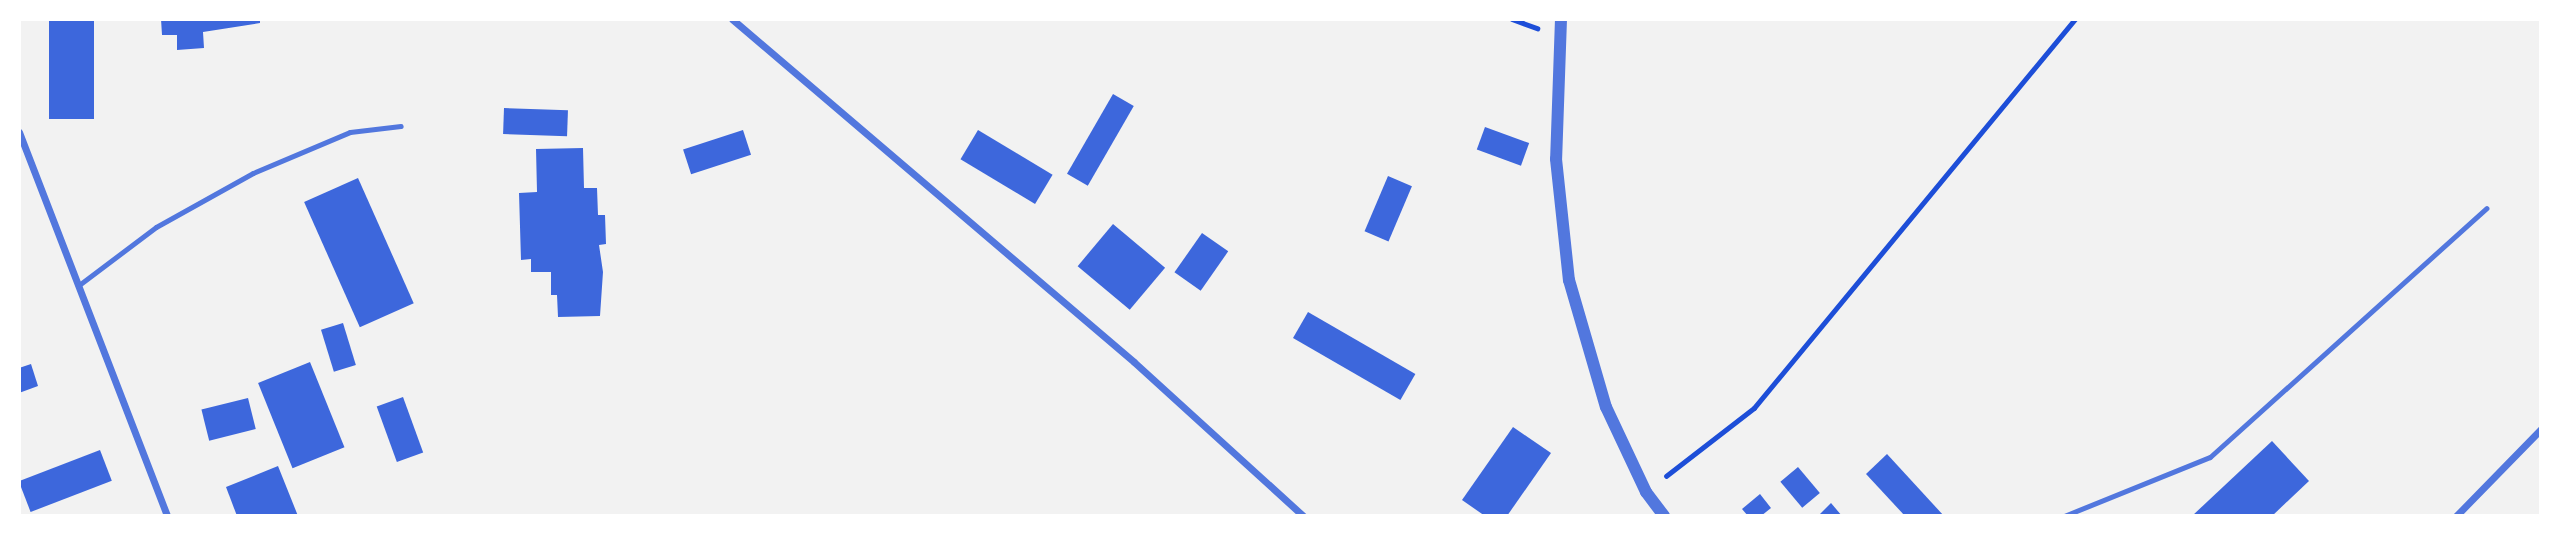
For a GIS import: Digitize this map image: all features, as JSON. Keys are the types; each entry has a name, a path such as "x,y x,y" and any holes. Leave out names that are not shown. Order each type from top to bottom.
{"street":[{"path":"732,19 1134,362 1303,516"},
{"path":"1561,19 1556,159 1569,280 1606,407 1646,492 1664,516"},
{"path":"19,132 167,516"},
{"path":"2456,516 2541,429"}],"lane":[{"path":"79,285 156,227 253,173 350,132 401,126"},
{"path":"2064,516 2210,457 2487,208"}],"path":[{"path":"1646,492 1754,408 2075,19"}],"building":[{"path":"49,19 94,19 94,119 49,119"},
{"path":"161,19 260,19 260,23 203,32 204,48 177,50 177,35 162,35"},
{"path":"1113,94 1134,106 1088,186 1067,174"},
{"path":"504,108 568,110 567,136 503,134"},
{"path":"1485,127 1529,143 1521,166 1477,150"},
{"path":"743,130 751,155 691,174 683,149"},
{"path":"978,130 1053,175 1035,204 960,159"},
{"path":"583,148 584,188 597,188 598,215 605,215 606,244 599,245 603,272 600,316 558,317 557,295 551,295 551,272 531,272 531,259 521,260 519,193 537,192 536,149"},
{"path":"1388,176 1412,186 1388,241 1365,231"},
{"path":"358,178 414,303 360,327 304,202"},
{"path":"1113,224 1165,268 1130,310 1078,266"},
{"path":"1202,233 1228,251 1201,291 1174,272"},
{"path":"1308,312 1415,374 1400,400 1293,338"},
{"path":"343,323 356,365 334,372 321,330"},
{"path":"310,362 344,447 293,468 258,383"},
{"path":"31,364 38,386 19,393 19,368"},
{"path":"403,397 423,452 397,462 377,407"},
{"path":"248,398 256,429 209,441 201,410"},
{"path":"1513,427 1551,453 1507,516 1485,516 1462,500"},
{"path":"2272,441 2309,481 2272,516 2192,516"},
{"path":"100,450 112,481 31,512 19,481"},
{"path":"1887,454 1944,516 1905,516 1866,474"},
{"path":"278,466 298,516 237,516 226,487"},
{"path":"1798,467 1820,493 1802,508 1780,482"},
{"path":"1760,494 1771,508 1761,516 1748,516 1742,509"},
{"path":"1831,503 1842,516 1818,516"}]}
